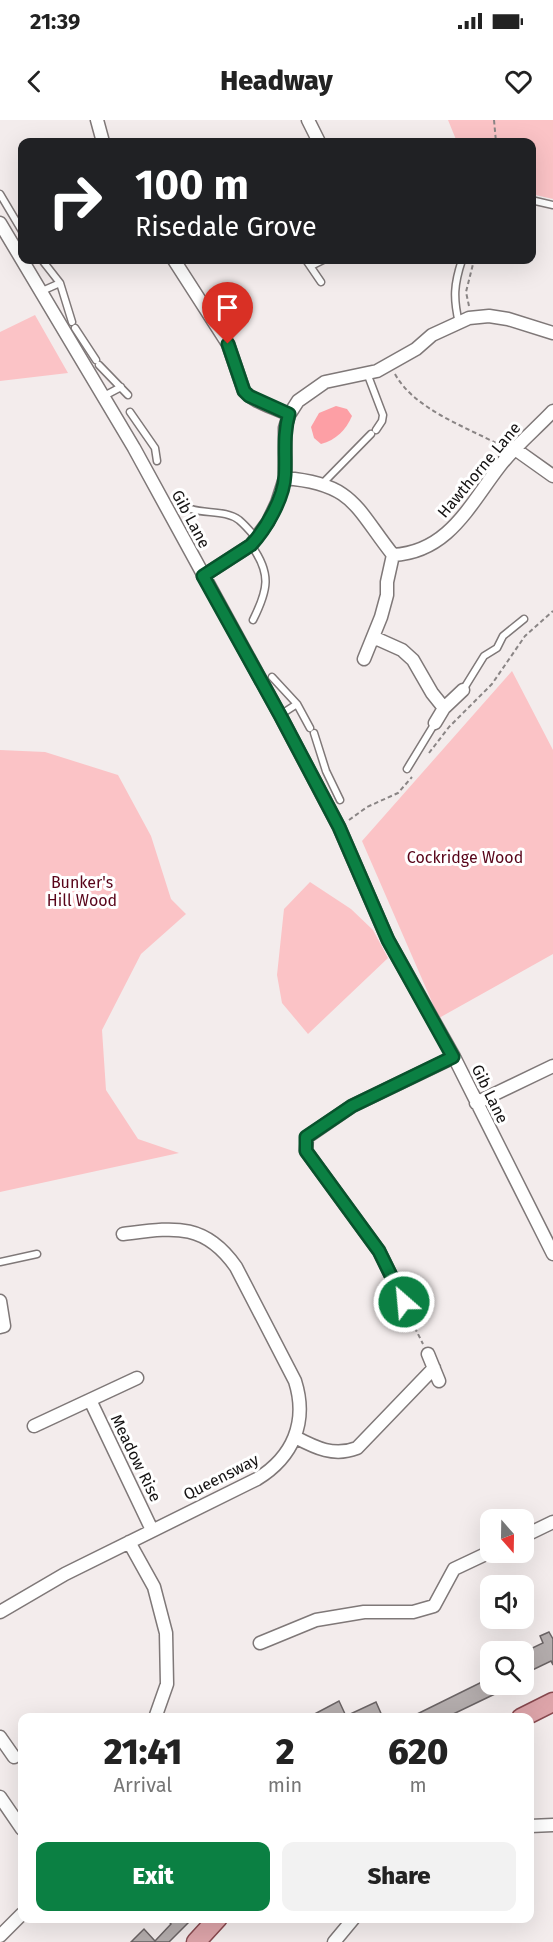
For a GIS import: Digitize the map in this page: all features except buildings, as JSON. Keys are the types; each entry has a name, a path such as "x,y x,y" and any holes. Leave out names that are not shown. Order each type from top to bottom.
{"main road":[{"path":"531,1713 553,1702"},
{"path":"196,1942 213,1923"}],"street":[{"path":"97,120 102,138"},
{"path":"308,120 317,138"},
{"name":"Gib Lane","path":"2,226 18,252"},
{"name":"Gib Lane","path":"25,264 134,448 280,715 339,827 388,940 453,1057 553,1254"},
{"path":"177,264 228,344 244,391 259,402 289,414"},
{"path":"203,576 254,542 277,503 285,478 285,428 289,414 298,401 325,382 377,371 416,349 432,335 473,318 489,316 508,319 553,333"},
{"name":"Hawthorne Lane","path":"393,555 419,550 463,518 513,450 553,411"},
{"path":"513,450 553,476"},
{"path":"285,478 323,483 345,494 367,519 393,555 387,582 387,595 364,659"},
{"path":"373,637 402,650 413,660 432,693 444,708"},
{"path":"435,723 444,708 463,690"},
{"path":"404,1302 379,1251 306,1151 306,1137 352,1106 453,1057"},
{"path":"476,1103 553,1066"},
{"name":"Queensway","path":"0,1612 65,1574 272,1471 280,1463 295,1437 300,1414 299,1392 295,1381 228,1255 210,1239 193,1232 165,1229 123,1235"},
{"path":"0,1301 4,1326 0,1328"},
{"path":"428,1354 439,1381"},
{"path":"295,1437 329,1452 348,1452 357,1448 434,1368"},
{"name":"Meadow Rise","path":"34,1426 137,1378"},
{"name":"Meadow Rise","path":"90,1400 152,1530"},
{"path":"534,1531 553,1522"},
{"path":"129,1542 154,1587 166,1633 167,1684 157,1713"},
{"path":"260,1643 316,1620 364,1612 412,1612 434,1606 454,1569 480,1557"},
{"path":"0,1737 14,1757"},
{"path":"0,1797 18,1824"},
{"path":"534,1826 553,1825"},
{"path":"0,1936 18,1918"},
{"path":"334,1942 350,1923"}],"lane":[{"path":"0,194 18,225"},
{"path":"536,201 553,205"},
{"path":"2,226 15,221"},
{"path":"45,264 60,283 73,325 98,363 128,396"},
{"path":"315,264 311,266 321,282"},
{"path":"459,323 454,288 461,264"},
{"path":"42,291 60,283"},
{"path":"75,351 88,345"},
{"path":"323,483 382,421 383,415 367,374"},
{"path":"103,397 121,387"},
{"path":"130,412 151,440 157,453 157,461"},
{"path":"134,448 151,440"},
{"path":"191,509 202,513 232,516 240,521 254,542 261,560 265,581 261,604 253,620"},
{"path":"463,690 484,656 497,648 503,636 524,619"},
{"path":"272,677 297,704 312,731 340,800"},
{"path":"280,715 297,704"},
{"path":"407,769 435,723"},
{"path":"305,762 320,755"},
{"path":"0,1262 37,1254"}],"path":[{"path":"494,120 496,138"},
{"path":"473,264 466,292 466,299 473,318"},
{"path":"390,363 402,386 415,399 432,410 513,450"},
{"path":"428,755 449,727 492,684 525,636 553,611"},
{"path":"339,827 367,807 398,793 416,772"},
{"path":"404,1302 428,1354"}],"green space":[{"path":"448,120 553,120 553,199 536,195 536,138 455,138"},
{"path":"35,315 68,373 0,381 0,332"},
{"name":"Cockridge Wood","path":"512,671 553,750 553,954 439,1018 362,841"},
{"name":"Bunker's Hill Wood","path":"0,750 45,752 118,775 151,836 171,899 186,914 141,954 102,1030 106,1090 138,1139 179,1153 0,1192"},
{"path":"310,882 351,909 373,930 388,958 308,1034 282,1003 277,975 284,909"}],"shaded area":[{"path":"336,406 347,409 352,416 340,434 321,444 314,438 311,427 319,413"}],"route":[{"path":"228,344 244,391 259,402 289,414 285,428 285,478 277,503 257,538 229,561 203,576 339,827 388,940 453,1057 352,1106 306,1137 306,1151 379,1251 404,1302"}]}
